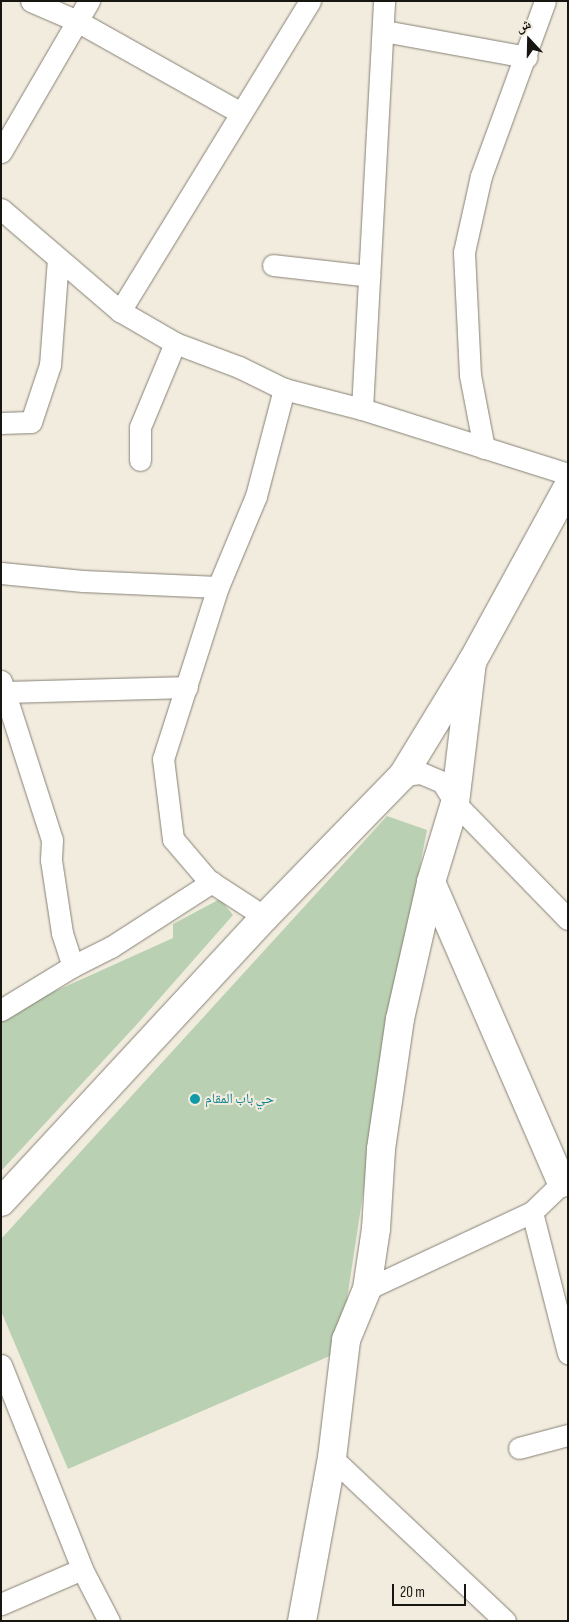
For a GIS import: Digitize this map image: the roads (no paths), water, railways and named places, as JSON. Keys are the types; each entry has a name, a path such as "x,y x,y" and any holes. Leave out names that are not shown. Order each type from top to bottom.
{"street":[{"path":"31,1 77,21 241,113"},
{"path":"1,152 89,1"},
{"path":"120,312 310,1"},
{"path":"362,409 384,30 384,1"},
{"path":"484,448 470,375 464,252 481,176 527,56 545,1"},
{"path":"384,30 527,56"},
{"path":"1,209 120,312 175,343 239,367 284,389 362,409 568,474"},
{"path":"1,423 31,422 34,414 50,365 58,259"},
{"path":"273,265 369,276"},
{"path":"140,460 140,427 175,343"},
{"path":"265,917 212,882 173,839 163,759 218,587 256,496 284,389"},
{"path":"1,1202 265,917 403,775 472,662 568,487"},
{"path":"1,573 83,581 218,587"},
{"path":"302,1621 332,1458 346,1340 367,1289 376,1229 381,1149 400,1019 431,882 455,803 472,662"},
{"path":"73,966 62,933 50,860 52,840 24,759 4,686 187,687"},
{"path":"403,775 421,773 442,782 455,803 568,919"},
{"path":"1,1010 73,966 111,947 212,882"},
{"path":"367,1289 532,1212 565,1182 431,882"},
{"path":"532,1212 568,1353"},
{"path":"1,1365 82,1569 109,1621"},
{"path":"519,1448 568,1435"},
{"path":"332,1458 505,1621"},
{"path":"1,1604 82,1569"}],"place":[{"name":"حي باب المقام","path":"195,1099"}]}
